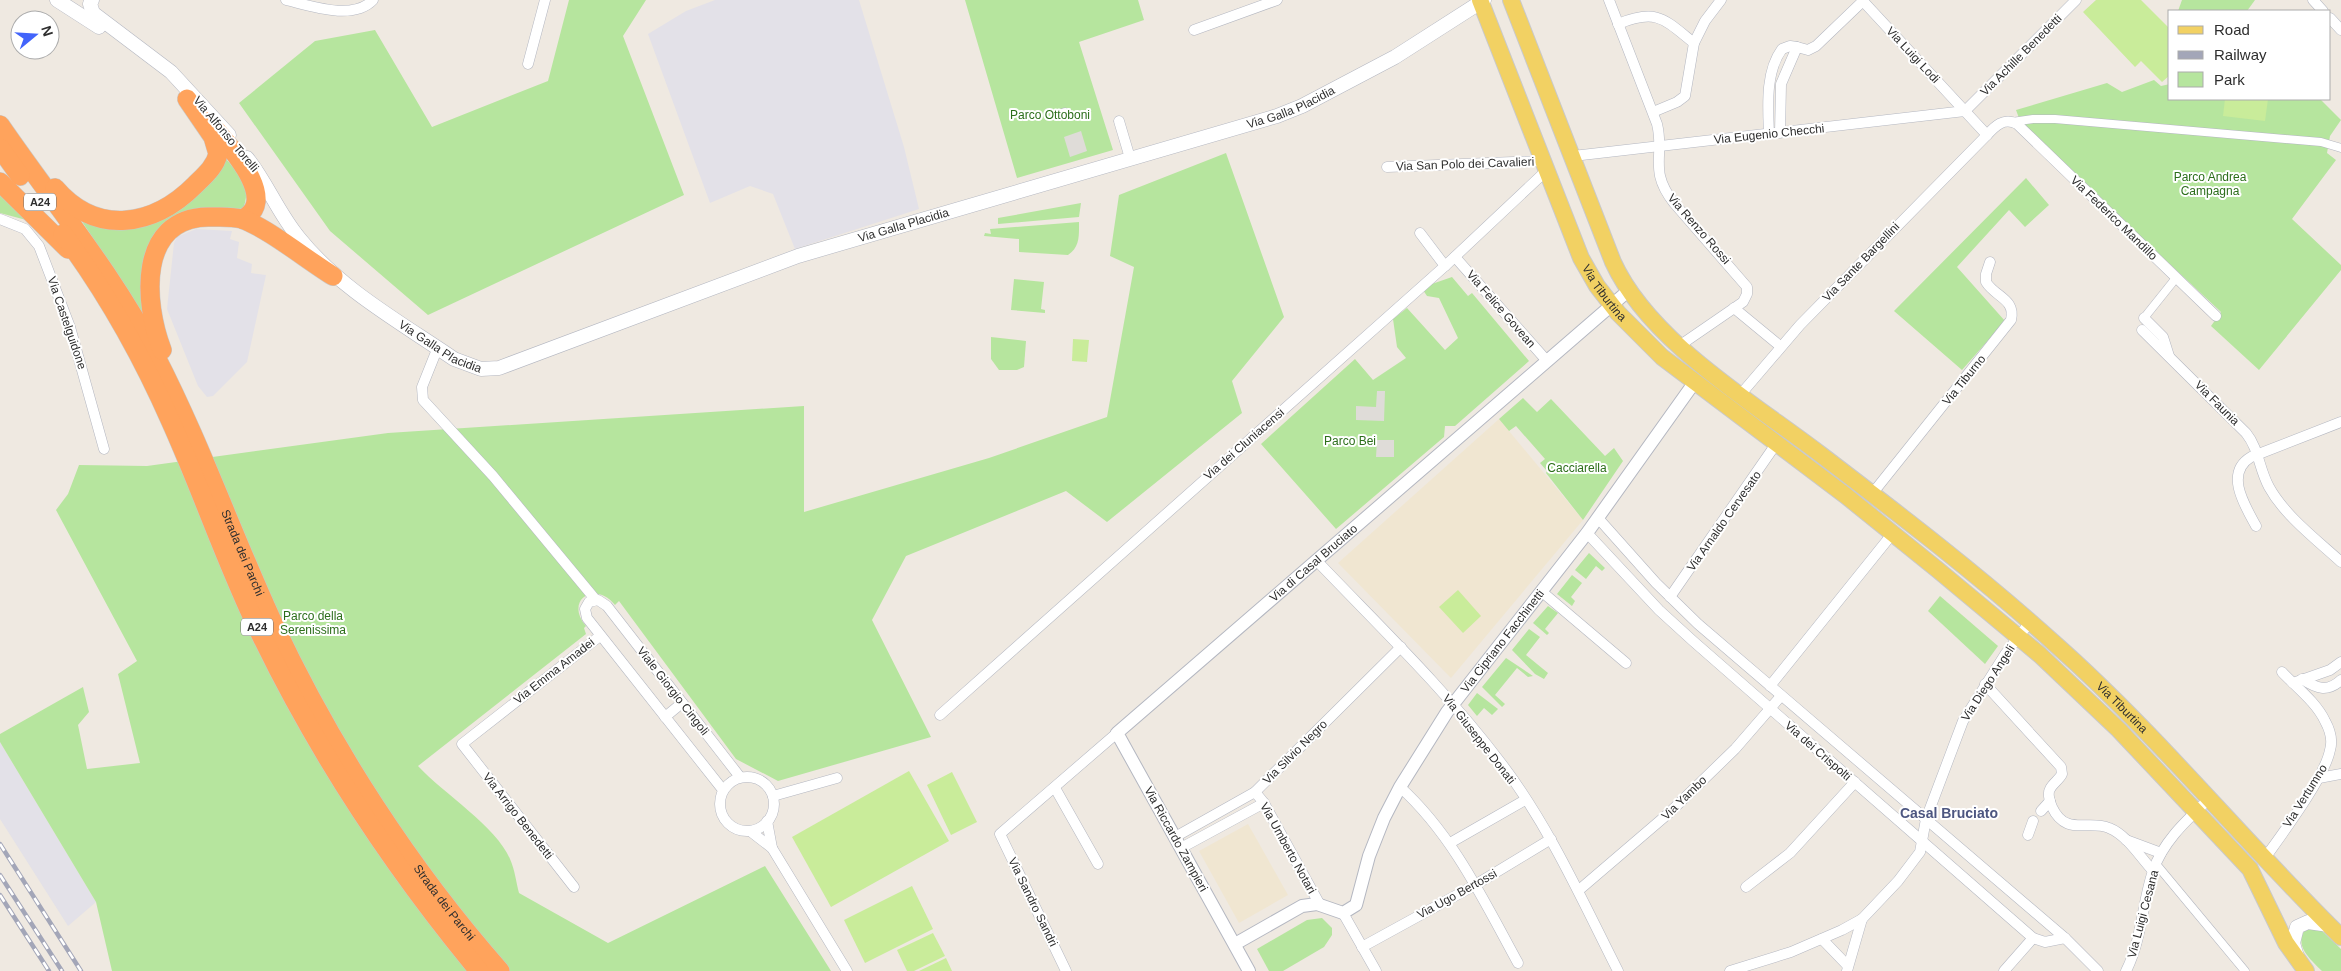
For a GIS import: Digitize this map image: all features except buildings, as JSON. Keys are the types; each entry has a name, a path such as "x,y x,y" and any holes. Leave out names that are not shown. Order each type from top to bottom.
{"highway":[{"path":"0,125 72,204 107,219 135,219 160,212 176,203 212,168 217,158 218,150 213,137 187,99"},
{"path":"187,99 219,133 251,178 256,190 256,202 250,215 242,220"},
{"name":"Strada dei Parchi","path":"0,125 120,294 154,353 184,415 267,608 316,707 392,831 500,971"},
{"name":"Strada dei Parchi","path":"0,148 79,257 120,322 160,397 256,625 303,718 380,843 442,927 479,971"},
{"path":"0,182 79,257"},
{"path":"184,415 154,324 151,289 155,252 166,232 183,220 201,217 242,220 334,276"}],"main road":[{"path":"60,2 77,4 88,0"},
{"name":"Via Tiburtina","path":"1511,0 1613,262 1628,291 1661,329 1679,346 1740,394 1856,481 2030,622 2090,676 2210,798 2341,937"},
{"name":"Via Tiburtina","path":"1482,1 1581,258 1612,305 1646,343 1694,383 1893,533 2018,637 2119,730 2197,810 2255,876 2299,968"},
{"name":"Via Galla Placidia","path":"334,276 438,348 467,365 481,369 499,368 798,256 1294,110 1395,57 1482,1"},
{"name":"Via Alfonso Torelli","path":"60,2 134,52 187,99"},
{"name":"Via Alfonso Torelli","path":"93,7 202,103 260,174 285,220 334,276"},
{"path":"2299,968 2293,943 2297,928 2312,921 2329,925"}],"street":[{"path":"286,0 343,10 363,8 373,0"},
{"path":"528,64 545,0"},
{"path":"1194,30 1277,0"},
{"name":"Via Renzo Rossi","path":"1609,0 1653,112 1658,129 1658,169 1669,196 1747,287 1747,294 1743,302 1734,308"},
{"path":"1653,112 1677,102 1685,96 1694,43 1702,25 1721,0"},
{"name":"Via Achille Benedetti","path":"1965,111 2076,0"},
{"path":"2313,0 2323,10"},
{"path":"1769,134 1769,93 1775,65 1782,49 1790,46 1808,50 1816,46 1862,1"},
{"name":"Via Luigi Lodi","path":"1862,1 1987,135"},
{"path":"1618,24 1638,16 1652,16 1669,23 1694,43"},
{"path":"2331,19 2341,30"},
{"path":"1780,133 1781,84 1797,48"},
{"name":"Via Eugenio Checchi","path":"1572,156 1965,111"},
{"path":"1056,115 1065,112"},
{"path":"2012,122 2034,119 2065,120 2321,142 2341,148"},
{"path":"1119,122 1130,158"},
{"name":"Via Sante Bargellini","path":"1740,394 1780,346 1894,227 1999,124 2012,122"},
{"name":"Via Federico Mandillo","path":"2012,122 2216,316"},
{"name":"Via San Polo dei Cavalieri","path":"1387,167 1544,166"},
{"name":"Via dei Cluniacensi","path":"940,715 1455,257 1544,166"},
{"name":"Via Castelguidone","path":"0,219 25,229 39,246 70,327 104,449"},
{"path":"1420,233 1445,266"},
{"name":"Via Felice Govean","path":"1455,257 1547,361"},
{"name":"Via Tiburno","path":"1872,494 2011,320 2012,310 2009,304 1986,282 1986,274 1990,262"},
{"path":"2144,318 2176,278"},
{"name":"Via di Casal Bruciato","path":"1000,834 1628,291"},
{"path":"1679,346 1734,308 1780,346"},
{"name":"Via Faunia","path":"2144,318 2163,337 2170,357"},
{"path":"1646,343 1661,329"},
{"name":"Via Faunia","path":"2142,330 2246,433 2258,454"},
{"path":"438,348 422,387 425,403 493,476 595,600"},
{"name":"Via Cipriano Facchinetti","path":"1342,914 1357,902 1372,845 1400,787 1453,703 1598,518 1694,383"},
{"path":"2256,526 2242,500 2238,482 2243,463 2258,454 2341,422"},
{"name":"Via Arnaldo Cervesato","path":"1670,597 1776,444"},
{"path":"2258,454 2266,480 2274,495 2341,562"},
{"path":"1845,495 1856,481"},
{"name":"Via dei Crispolti","path":"1598,518 1670,597 1781,696 2065,938 2098,971"},
{"name":"Via dei Crispolti","path":"1586,533 1659,610 2033,938"},
{"path":"1770,686 1893,533"},
{"name":"Via Giuseppe Donati","path":"1317,561 1453,703 1502,764 1551,839 1579,890 1618,971"},
{"path":"1541,591 1626,663"},
{"name":"Viale Giorgio Cingoli","path":"595,600 602,601 607,606 740,777"},
{"name":"Via Emma Amadei","path":"462,744 600,636 585,612 586,606 595,600"},
{"path":"2018,637 2030,622"},
{"path":"600,636 723,790"},
{"name":"Via Diego Angeli","path":"1730,971 1822,939 1862,919 1898,881 1920,852 1926,819 1963,721 1985,684 2018,637"},
{"name":"Via Silvio Negro","path":"1178,843 1255,792 1401,647"},
{"path":"2297,681 2330,670 2341,662"},
{"name":"Via Vertumno","path":"2265,858 2319,778 2330,751 2330,732 2323,715 2297,681 2282,672"},
{"path":"2297,681 2324,689 2332,687 2341,680"},
{"path":"1985,684 2061,767 2060,778 2049,791 2050,800 2058,817 2076,827 2106,827 2125,840 2154,868 2245,971"},
{"name":"Via Yambo","path":"1579,890 1669,813 1735,749 1781,696"},
{"path":"665,717 682,703"},
{"name":"Via Riccardo Zampieri","path":"1117,733 1249,971"},
{"name":"Via Arrigo Benedetti","path":"462,744 574,887"},
{"path":"2319,778 2341,774"},
{"path":"750,831 767,822 772,814 773,796 764,782 748,776 740,777 728,784 723,790 719,805 725,820 736,829 750,831 772,848"},
{"path":"773,796 837,778"},
{"path":"1746,887 1790,853 1855,782"},
{"path":"1400,787 1421,808 1450,843 1518,963"},
{"path":"1055,788 1098,864"},
{"name":"Via Umberto Notari","path":"1255,792 1264,803 1320,905"},
{"path":"2197,810 2210,798"},
{"path":"1450,843 1525,800"},
{"path":"2041,811 2050,800"},
{"name":"Via Silvio Negro","path":"1178,843 1264,803"},
{"name":"Via Luigi Cesana","path":"2126,971 2138,939 2154,868 2161,853 2177,831 2197,810"},
{"path":"2028,835 2033,821"},
{"path":"767,822 772,848 847,971"},
{"name":"Via Sandro Sandri","path":"1000,834 1066,971"},
{"name":"Via Ugo Bertossi","path":"1362,947 1475,885 1551,839"},
{"path":"2125,840 2161,853"},
{"path":"1235,944 1296,909 1310,904 1320,905 1342,914 1376,971"},
{"path":"1848,969 1862,919"},
{"path":"2004,971 2033,938 2042,942 2065,938"},
{"path":"1822,939 1848,969"}],"shaded area":[{"path":"715,0 859,0 904,147 919,209 795,249 773,194 750,186 710,203 648,34 686,11"},
{"path":"1081,131 1087,151 1070,157 1064,137"},
{"path":"196,229 232,231 230,239 239,242 237,258 252,264 251,273 266,275 247,362 213,396 207,397 198,386 167,309 174,243 177,237"},
{"path":"1377,391 1385,391 1384,421 1356,420 1356,406 1376,407"},
{"path":"1499,419 1583,520 1451,678 1338,563"},
{"path":"1377,440 1394,440 1394,457 1376,457"},
{"path":"0,742 96,902 68,926 0,819"},
{"path":"1248,824 1288,895 1239,923 1199,851"}],"green space":[{"path":"569,0 646,0 623,36 684,195 428,315 330,231 239,103 315,41 375,30 432,127 548,81"},
{"name":"Parco Ottoboni","path":"965,0 1138,0 1144,20 1079,42 1113,150 1017,178"},
{"path":"2096,0 2141,0 2168,27 2168,77 2162,82 2141,61 2135,67 2083,12"},
{"path":"2182,0 2255,0 2248,10 2178,10"},
{"name":"Parco Andrea Campagna","path":"2154,80 2161,86 2168,84 2168,100 2321,100 2341,120 2330,136 2327,153 2336,160 2292,219 2341,265 2341,270 2259,370 2211,326 2221,312 2022,126 2016,110 2107,83 2122,92"},
{"path":"2225,100 2268,100 2265,121 2223,116"},
{"name":"Parco della Serenissima","path":"1226,153 1284,317 1232,381 1242,413 1107,522 1066,491 906,556 872,620 931,737 778,781 736,759 619,601 615,605 599,594 591,594 585,596 580,601 578,608 580,617 586,626 584,628 586,634 418,766 482,822 493,834 512,863 519,893 608,943 765,866 831,971 112,971 96,902 0,742 0,734 83,687 89,712 78,725 87,769 140,763 118,674 137,661 56,510 68,494 79,465 147,466 388,433 804,406 804,512 989,458 1107,417 1134,267 1110,256 1119,195"},
{"path":"225,158 240,176 245,188 245,203 242,211 174,219 146,318 79,217 132,227"},
{"path":"2026,178 2049,205 2025,227 2009,210 1957,267 2005,321 1962,370 1894,311"},
{"path":"0,188 30,221 0,213"},
{"path":"1081,203 1079,217 998,224 998,218"},
{"path":"1079,222 1077,245 1068,255 1019,252 1019,239 984,236 985,233 991,234 990,229"},
{"name":"Parco Bei","path":"1452,277 1468,296 1472,293 1529,361 1455,426 1445,426 1444,437 1336,529 1261,444 1355,359 1373,380 1406,358 1397,347 1393,319 1407,308 1445,350 1458,338 1439,298 1427,296 1423,290 1429,285"},
{"path":"1014,279 1044,282 1041,309 1045,310 1045,313 1011,310"},
{"path":"991,337 1026,341 1024,367 1017,370 999,370 991,359"},
{"path":"1073,339 1089,340 1087,362 1072,361"},
{"name":"Cacciarella","path":"1523,398 1537,412 1551,399 1605,456 1614,448 1623,461 1583,520 1546,473 1547,471 1540,463 1545,459 1516,426 1509,431 1499,419"},
{"path":"1589,553 1605,568 1602,571 1596,566 1586,579 1575,570"},
{"path":"1572,575 1582,583 1571,597 1575,601 1572,606 1557,594"},
{"path":"1458,590 1481,616 1463,633 1439,607"},
{"path":"1940,596 1998,646 1985,664 1928,611"},
{"path":"1548,606 1558,613 1545,629 1549,633 1547,635 1533,623"},
{"path":"1529,629 1540,637 1526,655 1548,673 1544,679 1535,674 1512,650"},
{"path":"1506,658 1533,676 1528,677 1517,668 1495,695 1505,704 1502,707 1482,687"},
{"path":"1477,693 1498,709 1492,715 1484,708 1477,716 1468,705"},
{"path":"909,771 949,841 831,907 792,837"},
{"path":"952,772 977,822 951,835 927,785"},
{"path":"912,886 933,929 865,963 844,920"},
{"path":"1322,918 1332,928 1332,935 1324,947 1283,971 1269,971 1257,949 1307,920"},
{"path":"2306,928 2320,929 2341,949 2341,971 2322,971 2308,957 2301,940"},
{"path":"933,933 945,956 914,971 907,971 897,950"},
{"path":"946,958 952,971 919,971"}],"railway":[{"path":"0,844 81,971"},
{"path":"0,875 62,971"},
{"path":"0,895 49,971"}],"district":[{"name":"Casal Bruciato","path":"1949,813"}]}
